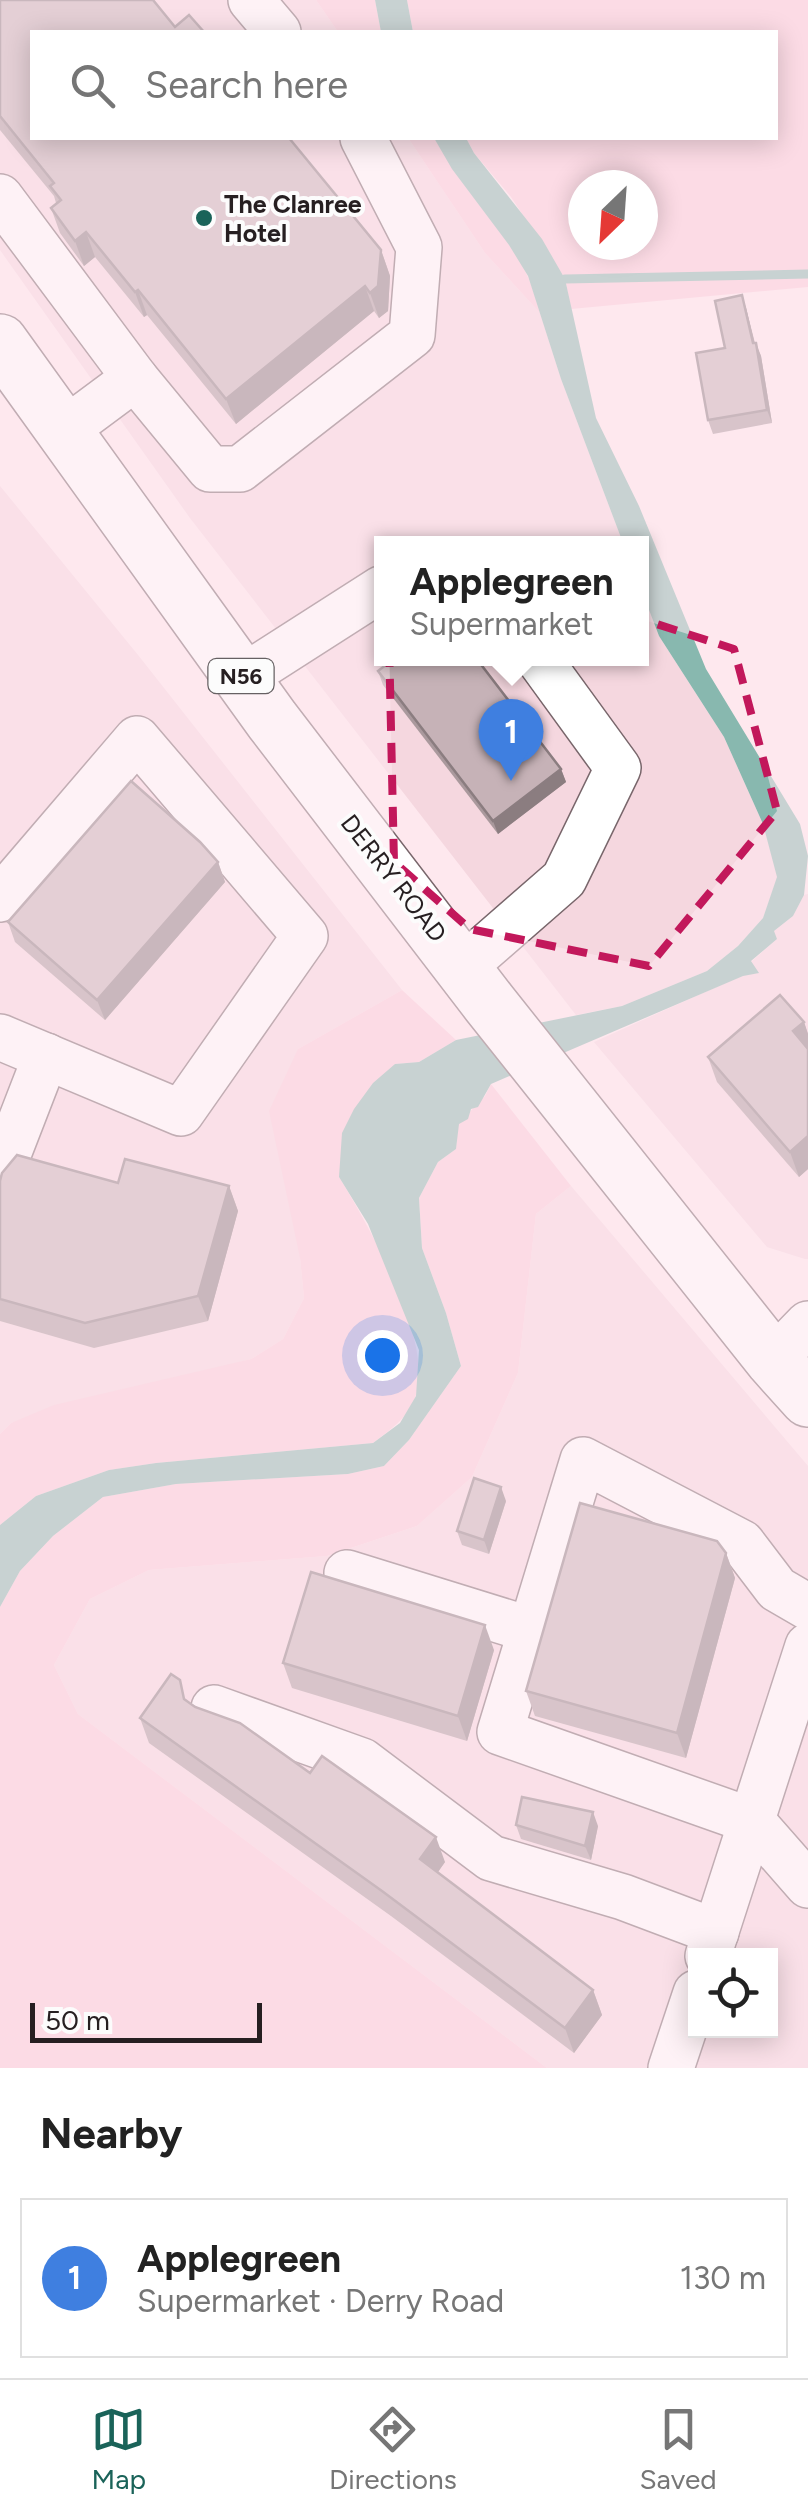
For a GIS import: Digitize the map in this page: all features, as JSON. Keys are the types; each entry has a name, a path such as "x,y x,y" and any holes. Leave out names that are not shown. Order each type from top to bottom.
{"main road":[{"name":"DERRY ROAD","path":"0,342 242,678 476,986 567,1102 796,1361"}],"lane":[{"path":"252,0 276,30"},
{"path":"0,197 135,378 210,469 240,469 412,334 419,246 363,140"},
{"path":"65,430 135,378"},
{"path":"242,678 374,593"},
{"path":"476,986 564,879 618,768 544,666"},
{"path":"0,899 137,739 306,936 181,1113 0,1036"},
{"path":"0,1176 46,1056"},
{"path":"808,1607 777,1589 742,1543 583,1460 500,1732 752,1821 808,1885"},
{"path":"347,1572 532,1630"},
{"path":"214,1708 362,1761 491,1858 623,1897 712,1944 808,1646"},
{"path":"671,2068 688,2018"}],"highlighted area":[{"path":"536,585 734,649 777,811 649,966 470,929 394,862 389,640"}],"shaded area":[{"path":"0,0 316,0 337,30 30,30 30,140 409,140 485,253 540,313 620,536 374,536 374,666 649,666 649,610 659,636 724,737 763,824 778,876 763,918 738,946 707,971 622,1006 576,1015 190,518 0,250"},
{"path":"316,0 375,0 381,30 337,30"},
{"path":"375,0 407,0 413,30 381,30"},
{"path":"407,0 808,0 808,287 571,309 565,279 511,197 467,140 778,140 778,30 413,30"},
{"path":"409,140 435,140 518,257 540,313 485,253"},
{"path":"435,140 467,140 542,239 565,279 596,418 639,506 706,669 800,824 808,856 804,895 793,916 774,931 777,939 751,961 759,973 743,976 491,1084 478,1107 471,1109 468,1119 459,1124 456,1149 438,1162 419,1198 422,1248 461,1366 409,1440 384,1466 348,1474 176,1484 103,1497 53,1536 20,1571 0,1607 0,1525 36,1496 109,1470 373,1443 400,1423 416,1396 419,1350 368,1224 339,1177 342,1133 354,1109 373,1083 395,1064 419,1062 456,1040 622,1006 707,971 738,946 763,918 777,877 763,824 724,737 659,636 649,610 649,536 620,536 561,379 528,276"},
{"path":"0,486 402,990 298,1049 300,1258 304,1298 283,1339 251,1359 11,1423 0,1434"},
{"path":"808,894 805,1259 767,1247 594,1042 743,975 758,973 751,962 777,939 773,932 793,916"},
{"path":"402,990 456,1040 419,1062 395,1064 339,1177 381,1253 408,1317 419,1375 415,1398 407,1412 373,1443 109,1470 36,1496 0,1525 0,1434 11,1423 54,1405 251,1359 283,1339 304,1298 300,1258 269,1111 298,1049"},
{"path":"491,1084 571,1186 536,1214 518,1373 472,1477 417,1526 327,1556 149,1570 90,1599 54,1665 78,1714 547,2068 0,2068 0,1607 20,1571 53,1536 103,1497 176,1484 348,1474 384,1466 409,1440 461,1366 422,1248 419,1198 438,1162 456,1149 458,1124 485,1096"},
{"path":"571,1186 808,1466 808,2068 547,2068 78,1714 54,1665 90,1599 149,1570 327,1556 417,1526 472,1477 518,1373 536,1214"}],"building":[{"name":"The Clanree Hotel","path":"0,0 153,0 175,27 189,15 202,30 30,30 30,140 291,140 381,250 378,286 370,293 365,286 226,399 86,232 75,241 51,208 61,200 50,186 54,183 0,116"},
{"path":"742,295 756,343 767,410 708,420 696,353 725,348 715,301"},
{"path":"385,666 482,666 561,769 493,821 378,671"},
{"path":"131,781 218,862 97,1000 8,922"},
{"path":"780,995 804,1022 793,1031 808,1049 808,1136 790,1152 708,1057"},
{"path":"17,1155 118,1183 125,1159 229,1186 198,1296 85,1323 0,1299 0,1181"},
{"path":"474,1478 501,1487 484,1540 457,1531"},
{"path":"580,1503 717,1541 726,1553 677,1733 526,1691"},
{"path":"311,1572 485,1625 458,1716 283,1663"},
{"path":"171,1674 180,1680 184,1699 195,1707 240,1723 310,1773 322,1756 436,1837 420,1859 593,1990 565,2028 140,1718"},
{"path":"522,1797 593,1812 585,1846 516,1825"}],"waterway":[{"path":"565,279 808,274"}],"place":[{"name":"The Clanree Hotel","path":"204,218"},
{"name":"Applegreen","path":"511,781"}]}
